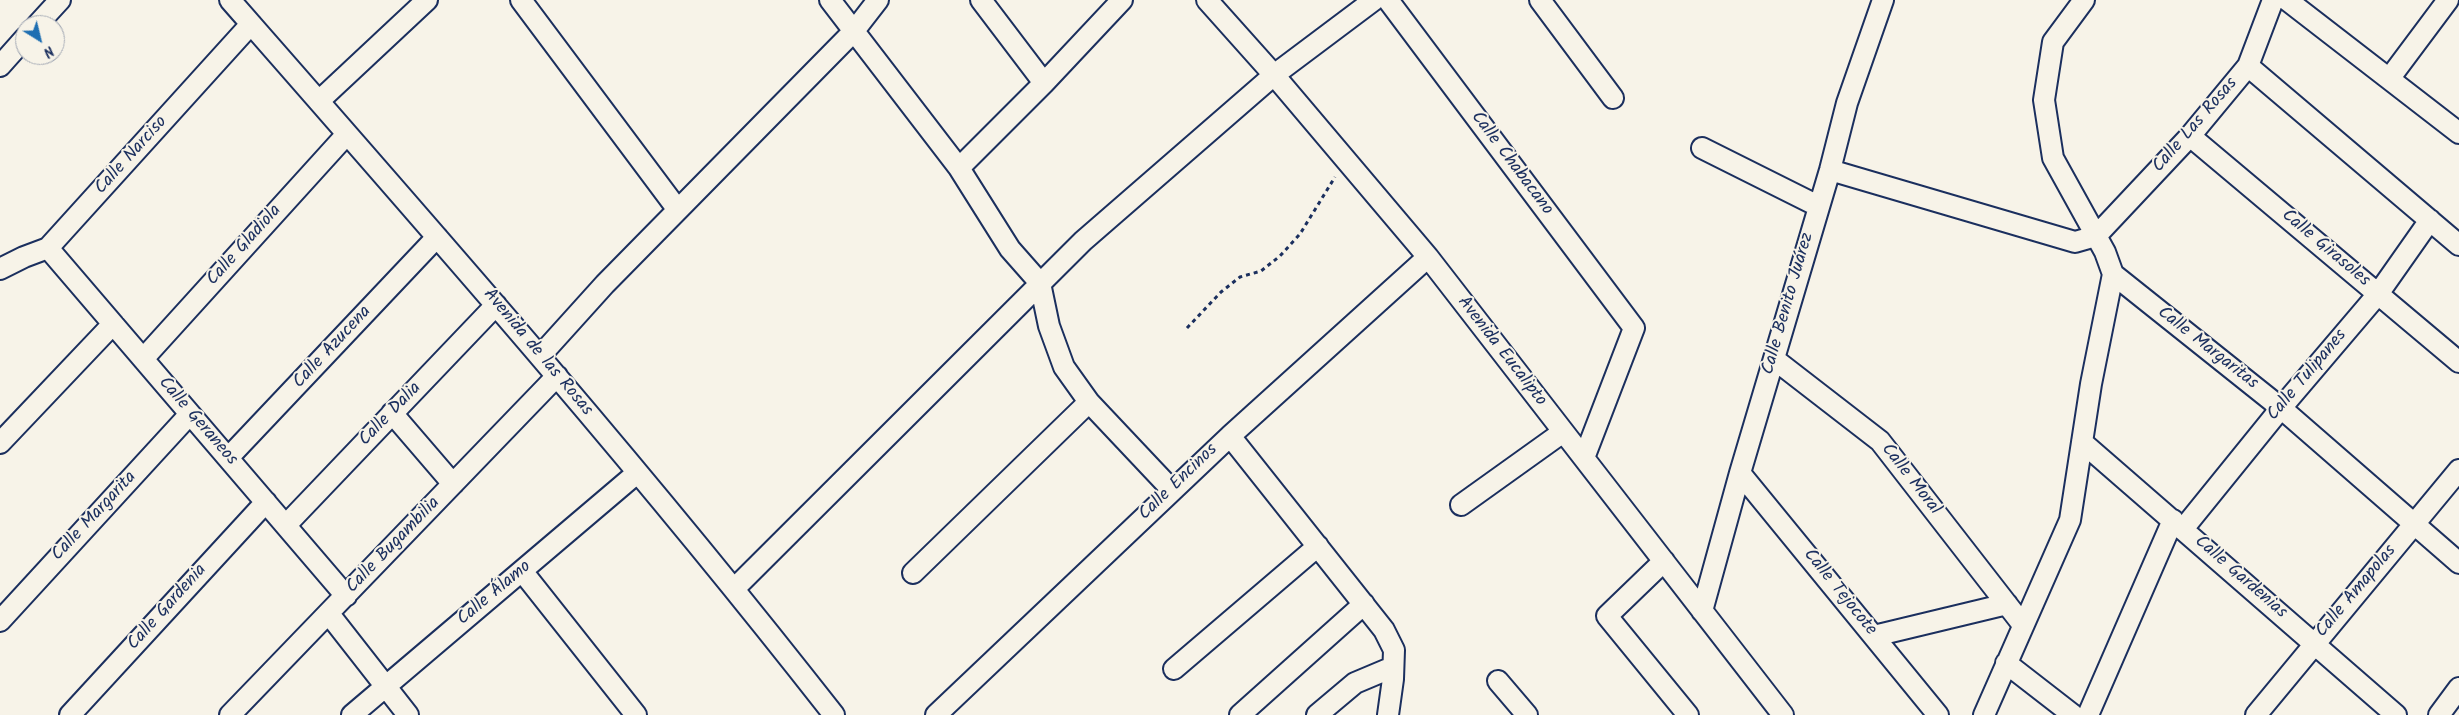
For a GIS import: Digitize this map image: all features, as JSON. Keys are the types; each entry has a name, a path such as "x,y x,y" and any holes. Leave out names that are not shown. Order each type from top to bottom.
{"street":[{"path":"46,15 60,0"},
{"path":"318,101 427,0"},
{"path":"521,0 678,210"},
{"path":"830,0 958,168 1010,249 1040,283 1049,326 1064,367 1089,402 1172,490"},
{"path":"540,356 606,284 854,31 878,0"},
{"path":"981,0 1044,83"},
{"path":"958,168 1044,83 1122,0"},
{"name":"Avenida Eucalipto","path":"1207,0 1274,75 1428,257 1783,715"},
{"path":"735,588 1083,241 1274,75 1374,0"},
{"name":"Calle Chabacano","path":"1388,0 1634,328 1584,458"},
{"path":"1540,0 1613,98"},
{"name":"Calle Benito Juárez","path":"1702,611 1740,472 1830,170 1847,103 1883,0"},
{"path":"1984,715 2070,520 2082,442 2113,274 2096,236 2053,158 2044,100 2054,42 2083,0"},
{"name":"Calle Las Rosas","path":"2096,236 2190,136 2248,66 2273,0"},
{"path":"2286,0 2459,133"},
{"path":"2389,79 2448,0"},
{"name":"Avenida de las Rosas","path":"242,8 318,101 540,356 735,588 834,715"},
{"name":"Calle Narciso","path":"0,269 24,256 48,248 242,8"},
{"path":"0,66 15,49"},
{"path":"2248,66 2459,245"},
{"name":"Calle Gladiola","path":"142,359 347,134"},
{"name":"Calle Girasoles","path":"2190,136 2459,362"},
{"path":"1702,148 1818,206"},
{"path":"1830,170 2075,242 2096,236"},
{"name":"Calle Tulipanes","path":"2088,715 2178,524 2281,408 2378,294 2430,220"},
{"name":"Calle Azucena","path":"228,458 437,237"},
{"name":"Calle Geraneos","path":"48,248 346,596"},
{"name":"Calle Encinos","path":"936,715 1230,436 1428,257"},
{"name":"Calle Margaritas","path":"2113,274 2281,408 2459,564"},
{"name":"Calle Dalia","path":"286,525 496,305"},
{"path":"0,443 113,324"},
{"name":"Calle Moral","path":"1774,359 1880,441 2023,625"},
{"name":"Calle Bugambilia","path":"230,715 557,376"},
{"path":"913,573 1089,402"},
{"name":"Calle Margarita","path":"0,621 190,414"},
{"path":"392,414 453,484"},
{"path":"1461,505 1563,432"},
{"path":"1230,436 1384,630 1394,650 1388,715"},
{"name":"Calle Gardenias","path":"2082,442 2396,715"},
{"name":"Calle Amapolas","path":"2256,715 2459,470"},
{"name":"Calle Tejocote","path":"1740,472 1938,715"},
{"name":"Calle Álamo","path":"352,715 637,473"},
{"name":"Calle Gardenia","path":"70,715 266,502"},
{"path":"1174,669 1318,546"},
{"path":"1664,561 1607,616 1688,715"},
{"path":"522,571 636,715"},
{"path":"1240,715 1364,604"},
{"path":"1874,636 2007,604"},
{"path":"329,614 408,715"},
{"path":"2006,664 2073,715"},
{"path":"1318,715 1355,683 1393,667"},
{"path":"1498,681 1527,715"},
{"path":"2439,715 2459,688"}],"path":[{"path":"1187,328 1221,292 1240,277 1261,270 1280,256 1300,234 1346,160"}]}
